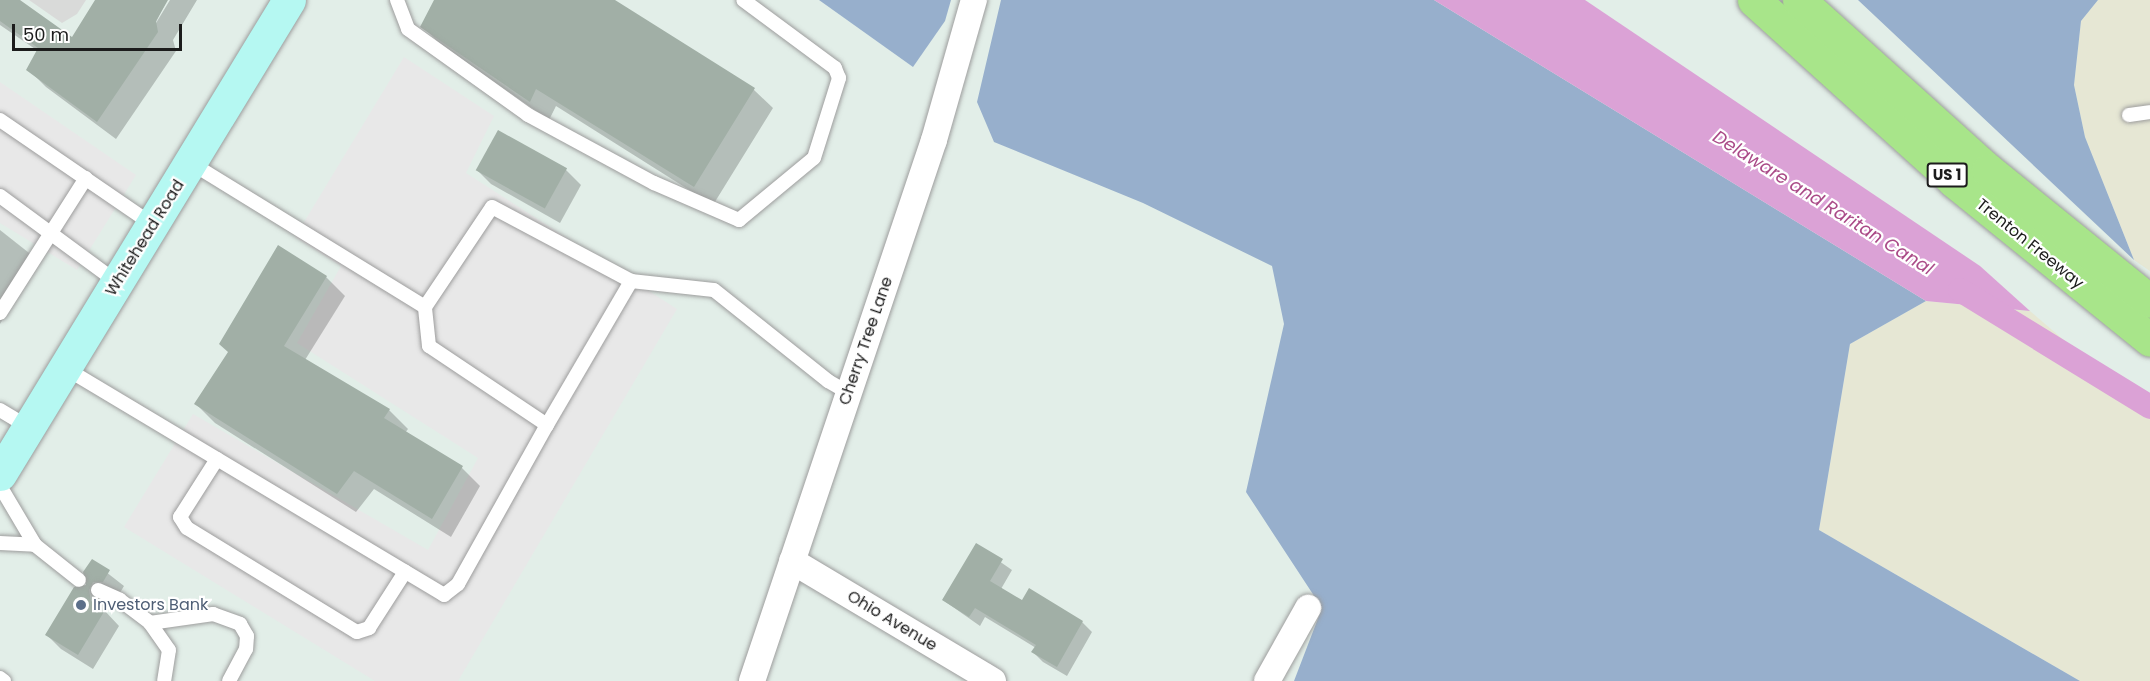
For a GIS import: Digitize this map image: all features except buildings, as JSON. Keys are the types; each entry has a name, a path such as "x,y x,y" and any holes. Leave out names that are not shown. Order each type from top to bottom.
{"highway":[{"name":"Trenton Freeway","path":"1754,0 1954,181 2150,340"},
{"name":"Trenton Freeway","path":"1799,0 1988,170 2150,301"}],"main road":[{"name":"Whitehead Road","path":"0,474 154,226 289,0"}],"street":[{"name":"Cherry Tree Lane","path":"752,681 934,140 974,0"},
{"name":"Ohio Avenue","path":"792,561 993,681"},
{"path":"1267,681 1308,608"}],"lane":[{"path":"397,0 408,29 528,116 654,183 739,220 813,158 839,78 835,68 743,0"},
{"path":"2129,115 2149,117"},
{"path":"0,120 154,226"},
{"path":"191,163 425,307"},
{"path":"0,313 52,236 86,178"},
{"path":"0,196 118,283"},
{"path":"546,425 429,346 425,307 492,207 631,281 714,290 828,381 849,393"},
{"path":"64,368 444,595 458,584 543,438 546,425 631,281"},
{"path":"0,410 28,427"},
{"path":"217,459 180,518 187,528 357,632 369,628 405,572"},
{"path":"0,486 35,544 79,580"},
{"path":"0,543 35,544"},
{"path":"98,590 120,600 150,623 169,650 164,681"},
{"path":"150,623 213,614 240,624 247,636 246,649 229,681"},
{"path":"0,678 4,681"}],"shaded area":[{"path":"29,0 86,0 77,14 62,23"},
{"path":"819,0 951,0 945,21 913,67"},
{"path":"1001,0 1434,0 1926,301 1850,344 1819,530 2080,681 1294,681 1322,608 1246,492 1284,324 1272,266 1143,203 994,142 977,102"},
{"path":"1858,0 2098,0 2081,21 2074,85 2085,137 2134,260"},
{"path":"2098,0 2150,0 2150,271 2134,260 2085,137 2074,85 2081,21"},
{"path":"404,57 494,116 466,173 677,309 458,681 375,681 124,527 193,414 428,550 478,458 297,343 341,266 295,237"},
{"path":"0,82 136,175 77,270 0,223"},
{"path":"1926,301 2030,311 2150,414 2150,681 2080,681 1819,530 1850,344"}],"water":[{"path":"1434,0 1585,0 1980,266 2030,311 1926,301"}],"waterway":[{"name":"Delaware and Raritan Canal","path":"1960,290 2150,407"}],"place":[{"name":"Investors Bank","path":"81,605"}]}
